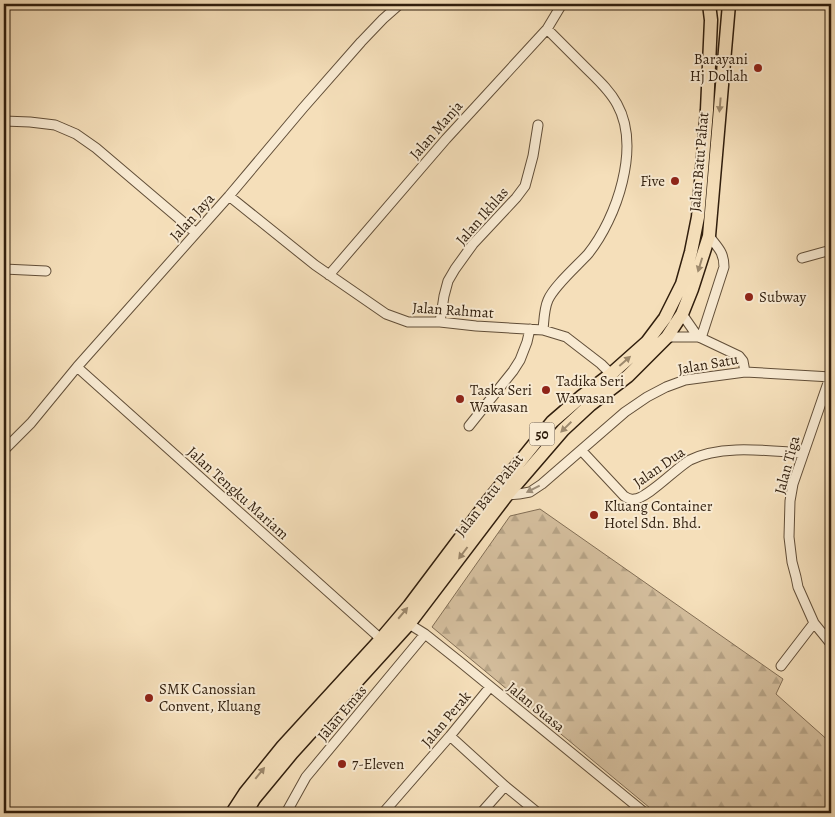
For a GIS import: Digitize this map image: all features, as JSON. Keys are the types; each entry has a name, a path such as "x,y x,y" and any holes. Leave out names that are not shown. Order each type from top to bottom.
{"highway":[{"name":"Jalan Batu Pahat","path":"232,813 245,793 282,746 409,606 488,501 552,422 647,342 665,318 682,284 698,217 707,110 711,20 708,4"},
{"name":"Jalan Batu Pahat","path":"246,813 254,799 292,753 409,624 508,495 563,430 590,405 628,376 668,337 682,314 692,289 708,236 729,4"},
{"path":"727,31 734,4"}],"street":[{"name":"Jalan Jaya","path":"4,450 229,196 303,108 383,18 400,4"},
{"name":"Jalan Manja","path":"329,275 446,139 547,29 562,4"},
{"path":"543,330 548,299 596,243 609,221 622,185 627,151 625,125 618,104 604,86 547,29"},
{"path":"4,121 44,123 76,134 96,148 196,233"},
{"name":"Jalan Ikhlas","path":"440,322 444,296 454,269 473,244 525,186 533,156 538,125"},
{"name":"Jalan Rahmat","path":"229,196 329,275 386,314 408,322 440,322 543,330 566,337 602,364 611,374"},
{"path":"700,337 724,268 724,258 708,236"},
{"path":"802,258 831,250"},
{"path":"4,269 46,271"},
{"path":"682,314 700,337 738,356 743,361 745,372"},
{"path":"469,426 520,360 530,329"},
{"path":"668,337 700,337"},
{"name":"Jalan Tengku Mariam","path":"78,367 381,639"},
{"name":"Jalan Satu","path":"508,495 530,492 552,476 626,412 647,397 684,380 745,372 830,377"},
{"name":"Jalan Tiga","path":"830,377 793,484 790,501 789,537 798,587 814,623 831,644"},
{"name":"Jalan Dua","path":"581,450 624,496 632,500 640,498 689,460 702,455 732,450 803,453"},
{"path":"782,666 814,623"},
{"name":"Jalan Suasa","path":"409,624 425,634 645,813"},
{"name":"Jalan Emas","path":"286,813 306,777 425,634"},
{"name":"Jalan Perak","path":"383,813 490,687"},
{"path":"450,736 538,813"},
{"path":"481,813 505,786"}],"green space":[{"path":"540,509 783,679 776,694 831,743 831,813 656,813 432,627 510,516"}],"place":[{"name":"Barayani Hj Dollah","path":"758,68"},
{"name":"Five","path":"675,181"},
{"name":"Subway","path":"749,297"},
{"name":"Tadika Seri Wawasan","path":"546,390"},
{"name":"Taska Seri Wawasan","path":"460,399"},
{"name":"Kluang Container Hotel Sdn. Bhd.","path":"594,515"},
{"name":"SMK Canossian Convent, Kluang","path":"149,698"},
{"name":"7-Eleven","path":"342,764"}]}
